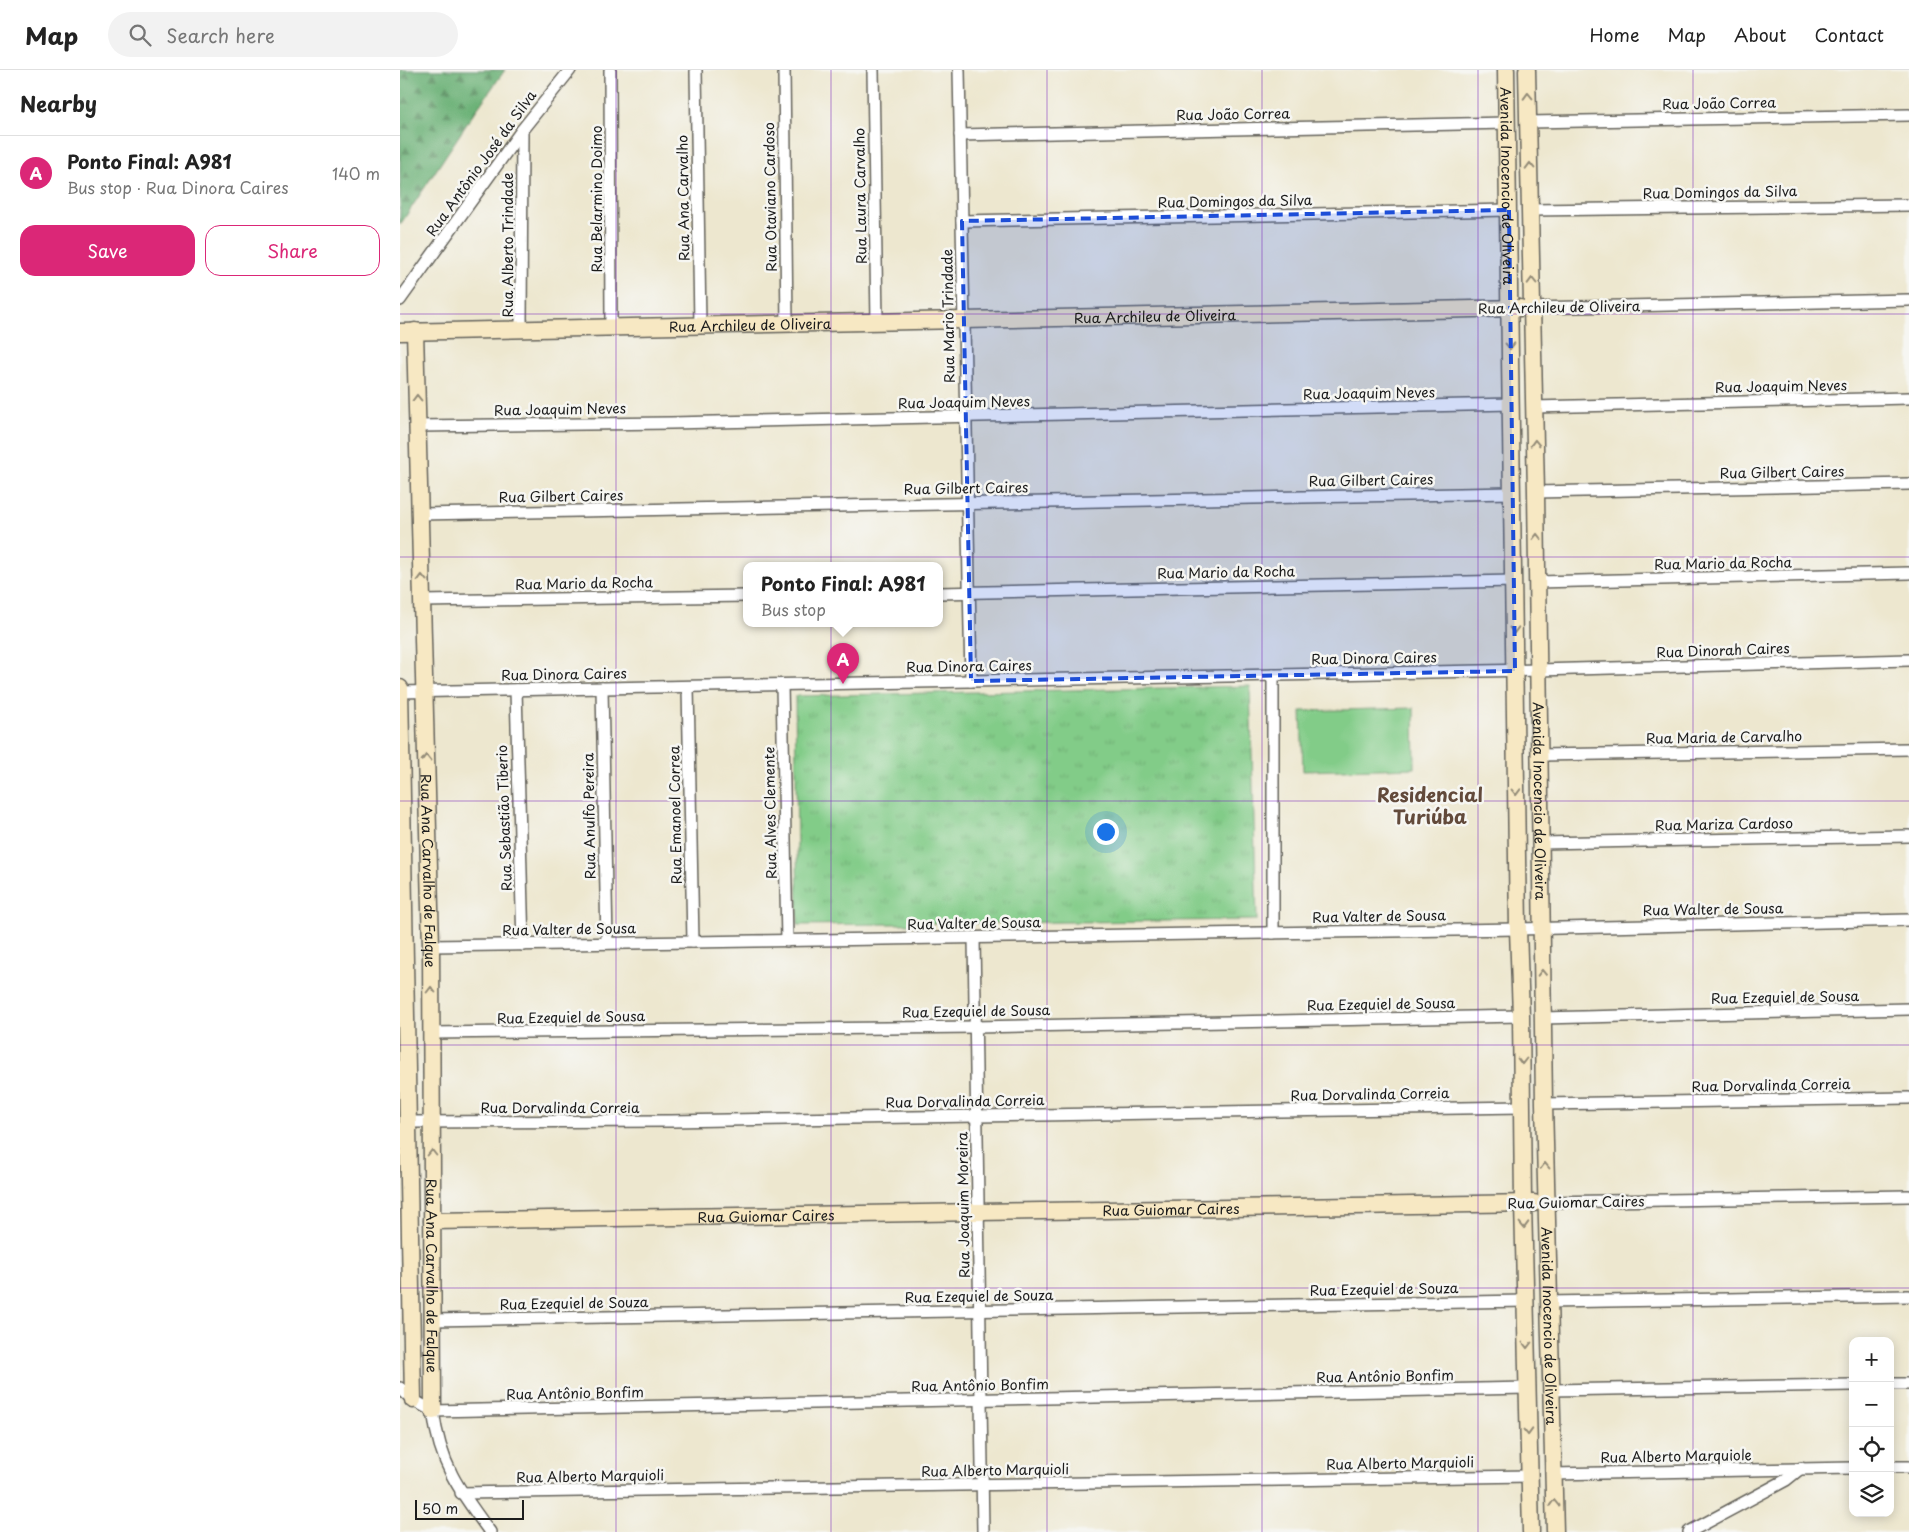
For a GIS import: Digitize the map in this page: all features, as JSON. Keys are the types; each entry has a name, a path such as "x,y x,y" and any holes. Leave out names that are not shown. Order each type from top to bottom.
{"street":[{"name":"Rua Antônio José da Silva","path":"400,300 522,130 570,70"},
{"name":"Rua Belarmino Doimo","path":"610,70 611,327"},
{"name":"Rua Ana Carvalho","path":"696,70 700,326"},
{"name":"Rua Otaviano Cardoso","path":"784,70 787,324"},
{"name":"Rua Laura Carvalho","path":"873,70 877,322"},
{"name":"Rua Mario Trindade","path":"959,70 964,417 971,681"},
{"name":"Avenida Inocencio de Oliveira","path":"1506,70 1518,929 1522,1016 1523,1203 1531,1532"},
{"name":"Avenida Inocencio de Oliveira","path":"1527,70 1536,492 1542,1018 1555,1532"},
{"name":"Rua João Correa","path":"1529,122 1909,115"},
{"name":"Rua João Correa","path":"960,135 1507,123"},
{"name":"Rua Alberto Trindade","path":"521,329 522,130"},
{"name":"Rua Domingos da Silva","path":"1531,210 1909,205"},
{"name":"Rua Domingos da Silva","path":"962,221 1509,210"},
{"name":"Rua Archileu de Oliveira","path":"408,332 1909,300"},
{"name":"Rua Ana Carvalho de Falque","path":"408,332 418,426 430,946 433,1411"},
{"name":"Rua Joaquim Neves","path":"1533,407 1909,398"},
{"name":"Rua Joaquim Neves","path":"418,426 964,417 1512,404"},
{"name":"Rua Gilbert Caires","path":"1536,492 1909,484"},
{"name":"Rua Gilbert Caires","path":"420,514 1512,492"},
{"name":"Rua Mario da Rocha","path":"1537,582 1909,573"},
{"name":"Rua Mario da Rocha","path":"943,593 1514,581"},
{"name":"Rua Mario da Rocha","path":"422,601 743,596"},
{"name":"Rua Dinorah Caires","path":"1538,670 1909,660"},
{"name":"Rua Dinora Caires","path":"400,692 1538,670"},
{"path":"1273,675 1273,933"},
{"name":"Rua Alves Clemente","path":"782,685 787,940"},
{"name":"Rua Emanoel Correa","path":"688,687 693,942"},
{"name":"Rua Ana Carvalho de Falque","path":"400,688 403,947 409,1122 413,1400"},
{"name":"Rua Anulfo Pereira","path":"602,688 607,944"},
{"name":"Rua Sebastião Tiberio","path":"516,690 523,945"},
{"name":"Rua Maria de Carvalho","path":"1540,755 1909,749"},
{"name":"Rua Mariza Cardoso","path":"1540,843 1909,836"},
{"name":"Rua Walter de Sousa","path":"1518,929 1909,920"},
{"name":"Rua Valter de Sousa","path":"430,946 1518,929"},
{"name":"Rua Joaquim Moreira","path":"974,938 983,1532"},
{"name":"Rua Ezequiel de Sousa","path":"1542,1018 1909,1009"},
{"name":"Rua Ezequiel de Sousa","path":"431,1033 976,1027 1522,1016"},
{"name":"Rua Dorvalinda Correia","path":"1544,1104 1909,1098"},
{"name":"Rua Dorvalinda Correia","path":"409,1122 1522,1106"},
{"name":"Rua Guiomar Caires","path":"432,1221 1909,1196"},
{"path":"1548,1302 1909,1296"},
{"name":"Rua Ezequiel de Souza","path":"433,1320 1526,1302"},
{"path":"1894,1384 1909,1384"},
{"path":"1550,1390 1849,1385"},
{"path":"400,1388 413,1400 433,1411 438,1442 461,1493 490,1532"},
{"name":"Rua Antônio Bonfim","path":"433,1411 1527,1388"},
{"path":"1894,1467 1909,1467"},
{"path":"1689,1532 1786,1480 1801,1468"},
{"name":"Rua Alberto Marquiole","path":"1553,1474 1849,1468"},
{"name":"Rua Alberto Marquioli","path":"461,1493 1530,1476"}],"highlighted area":[{"path":"1509,210 1515,671 971,681 962,221"}],"green space":[{"path":"400,70 505,70 400,225"},
{"path":"1250,686 1257,920 798,925 795,696"},
{"path":"1414,708 1415,768 1303,771 1301,711"}],"place":[{"name":"Ponto Final: A981","path":"843,684"}],"district":[{"name":"Residencial Turiúba","path":"1430,805"}]}
